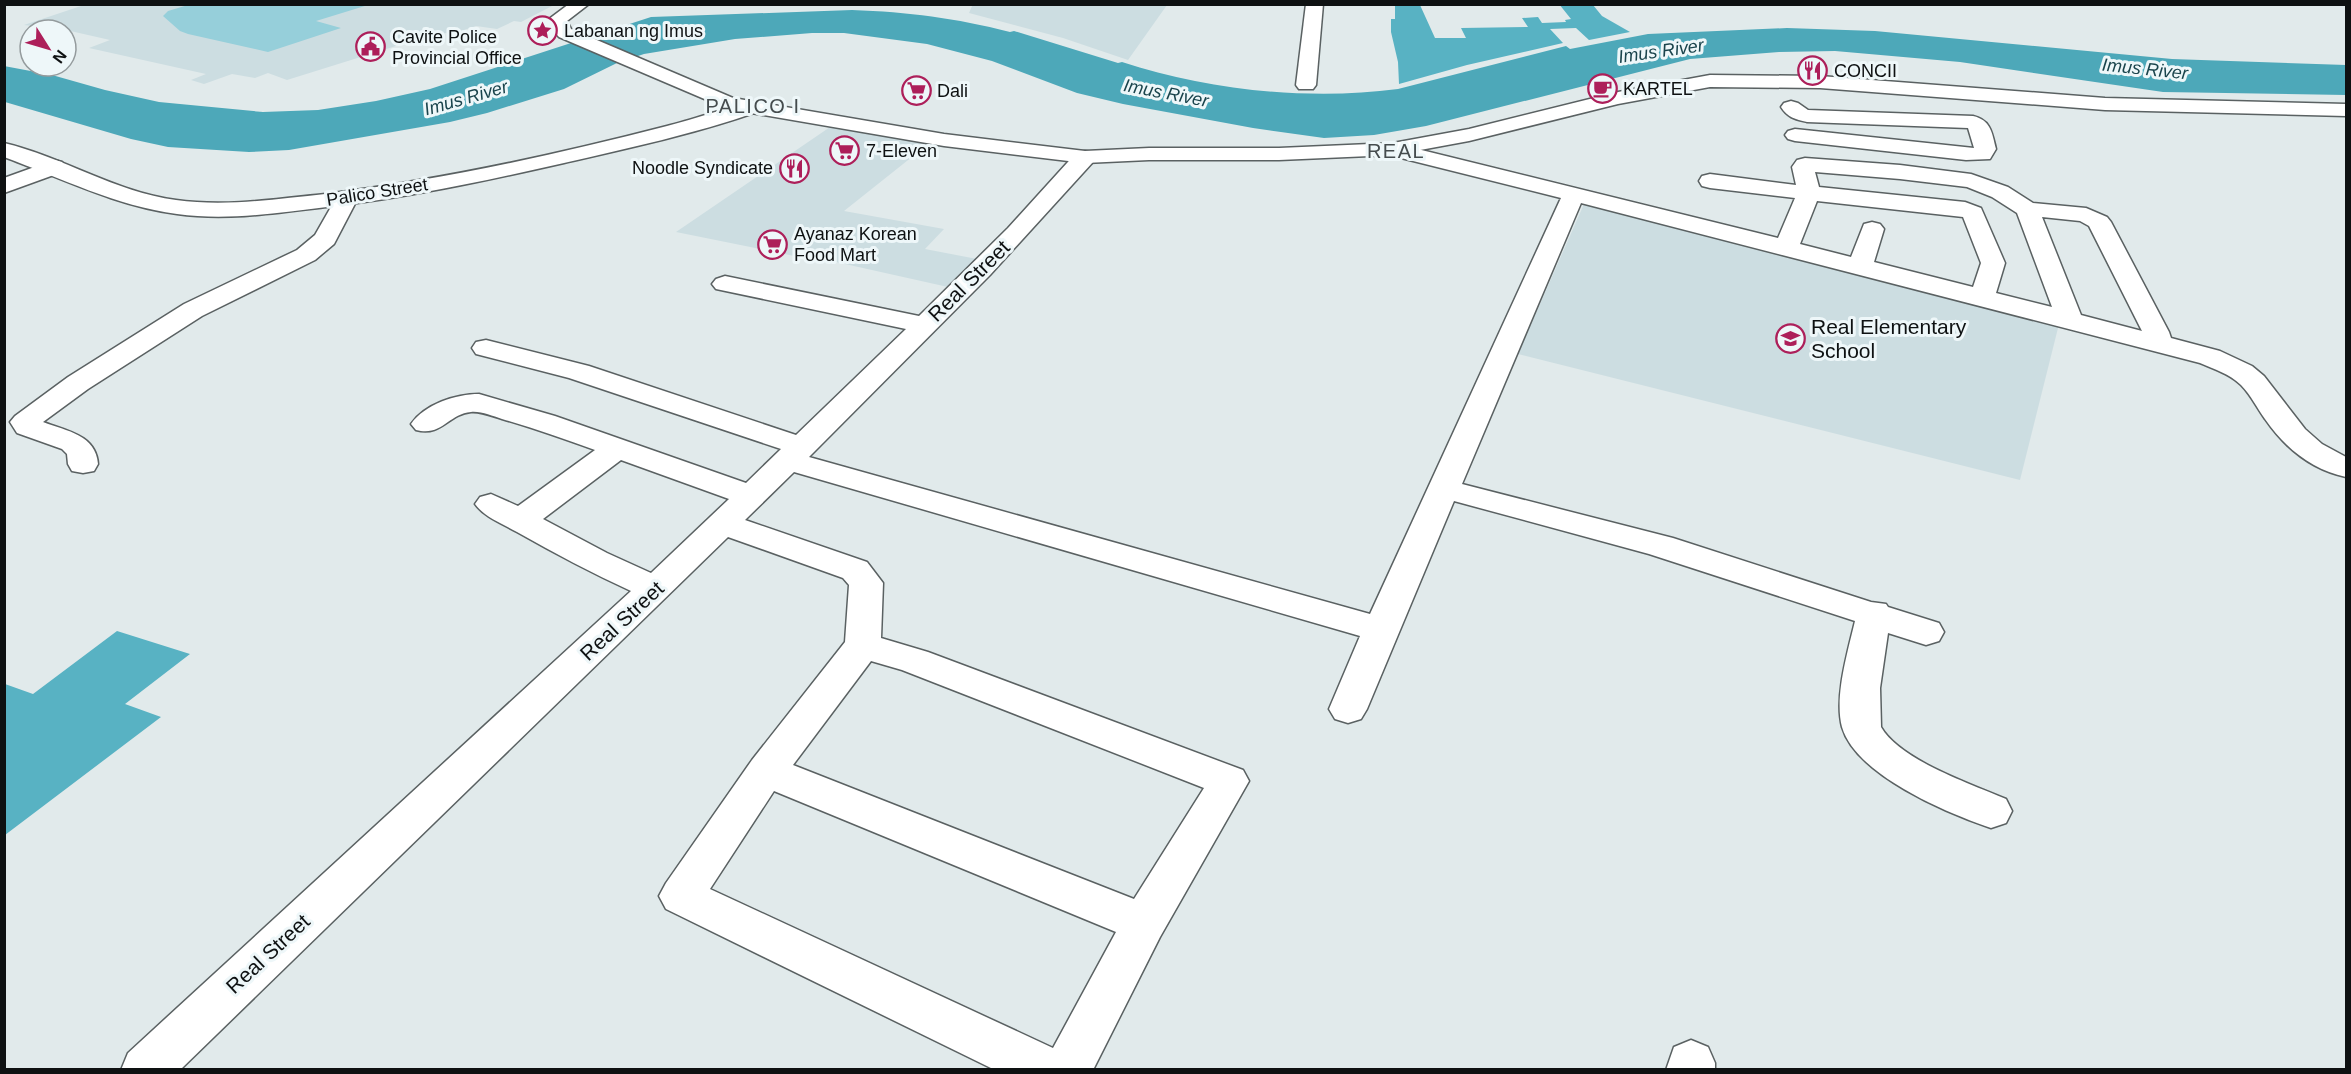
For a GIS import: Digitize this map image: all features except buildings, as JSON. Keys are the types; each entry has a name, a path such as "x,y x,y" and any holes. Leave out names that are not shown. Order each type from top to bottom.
{"street":[{"path":"580,4 558,19 558,26 565,33 709,96 750,108 956,141 1085,158 1149,154 1279,154 1393,148 1469,135 1618,98 1710,81 1820,82 2105,104 2346,110"},
{"path":"1306,85 1315,4"},
{"path":"1971,93 1976,111 1975,123"},
{"path":"1791,107 1796,113 1807,116 1975,123 1980,127 1985,149 1982,154 1795,135"},
{"name":"Palico Street","path":"4,149 133,197 178,207 240,208 346,198 508,169 684,129 750,108"},
{"path":"1393,148 1574,194 1741,203 1809,192 1944,206 1973,213 1993,262 1982,297"},
{"name":"Real Street","path":"145,1070 723,524 925,325 1036,212 1085,158"},
{"path":"1786,248 1809,192 1803,166 1813,164 1971,181 2000,192 2027,209 2086,216 2099,222 2156,332 2158,344"},
{"path":"4,186 54,167"},
{"path":"1710,181 1741,203 1786,248 1982,297 2231,365 2251,379 2288,432 2304,447 2346,468"},
{"path":"1348,709 1574,194"},
{"path":"83,464 82,452 73,443 28,427 25,422 78,383 193,310 306,255 325,239 346,198"},
{"path":"2027,209 2070,321"},
{"path":"1860,266 1872,229"},
{"path":"725,284 925,325"},
{"path":"486,348 533,358 630,387 794,453 1381,630"},
{"path":"426,424 454,406 479,403 545,422 751,496"},
{"path":"520,520 618,448"},
{"path":"1445,489 1661,546 1874,613 1926,632"},
{"path":"491,504 595,561 656,589"},
{"path":"723,524 855,570 866,583 863,645 766,771 681,896 1047,1070"},
{"path":"1874,613 1863,675 1860,712 1867,738 1880,754 1897,766 1991,811"},
{"path":"863,645 926,665 1229,781 1144,923 1066,1070"},
{"path":"766,771 1144,923"}],"shaded area":[{"path":"87,4 554,5 521,22 514,21 497,29 476,26 452,34 428,36 287,80 268,73 255,78 232,74 204,84 191,80 206,74 89,48 110,40 78,33 78,18 45,18"},
{"path":"973,4 1167,5 1128,60 1063,38 969,13"},
{"path":"1559,4 1598,5 1593,5 1602,16 1630,32 1589,40 1576,28 1550,29 1563,43 1467,65 1399,84 1398,62 1391,32 1391,19 1395,19 1395,5 1420,5 1435,38 1466,38 1461,28 1528,27 1522,18 1538,17 1542,23 1566,22 1565,20 1571,19"},
{"path":"188,5 368,5 316,21 341,28 268,52 188,34 180,31 163,16 168,11"},
{"path":"833,125 932,141 844,211 944,229 925,249 977,259 948,287 836,262 834,264 676,232"},
{"name":"Real Elementary School","path":"1584,204 2059,324 2020,480 1518,354"},
{"path":"117,631 190,654 125,704 161,717 5,835 5,684 33,694"}],"water":[{"name":"Imus River","path":"852,10 932,16 1014,31 1118,63 1122,62 1188,80 1294,93 1329,94 1398,89 1566,46 1570,49 1648,34 1787,28 1875,31 2172,59 2346,65 2346,95 2163,92 1960,62 1835,51 1779,52 1690,59 1426,126 1374,135 1324,138 1253,128 1123,104 1077,93 992,61 927,44 844,33 812,33 735,39 644,54 617,63 564,89 487,113 450,122 289,150 249,152 168,147 131,139 5,102 4,66 18,69 18,78 63,78 159,102 263,112 318,110 376,101 430,89 651,17"}],"place":[{"name":"Labanan ng Imus","path":"543,31"},
{"name":"Cavite Police Provincial Office","path":"371,47"},
{"name":"CONCII","path":"1813,71"},
{"name":"KARTEL","path":"1602,89"},
{"name":"Dali","path":"916,91"},
{"name":"7-Eleven","path":"845,151"},
{"name":"Noodle Syndicate","path":"794,168"},
{"name":"Ayanaz Korean Food Mart","path":"773,244"},
{"name":"Real Elementary School","path":"1790,339"}],"district":[{"name":"PALICO I","path":"753,106"},
{"name":"REAL","path":"1396,151"}]}
